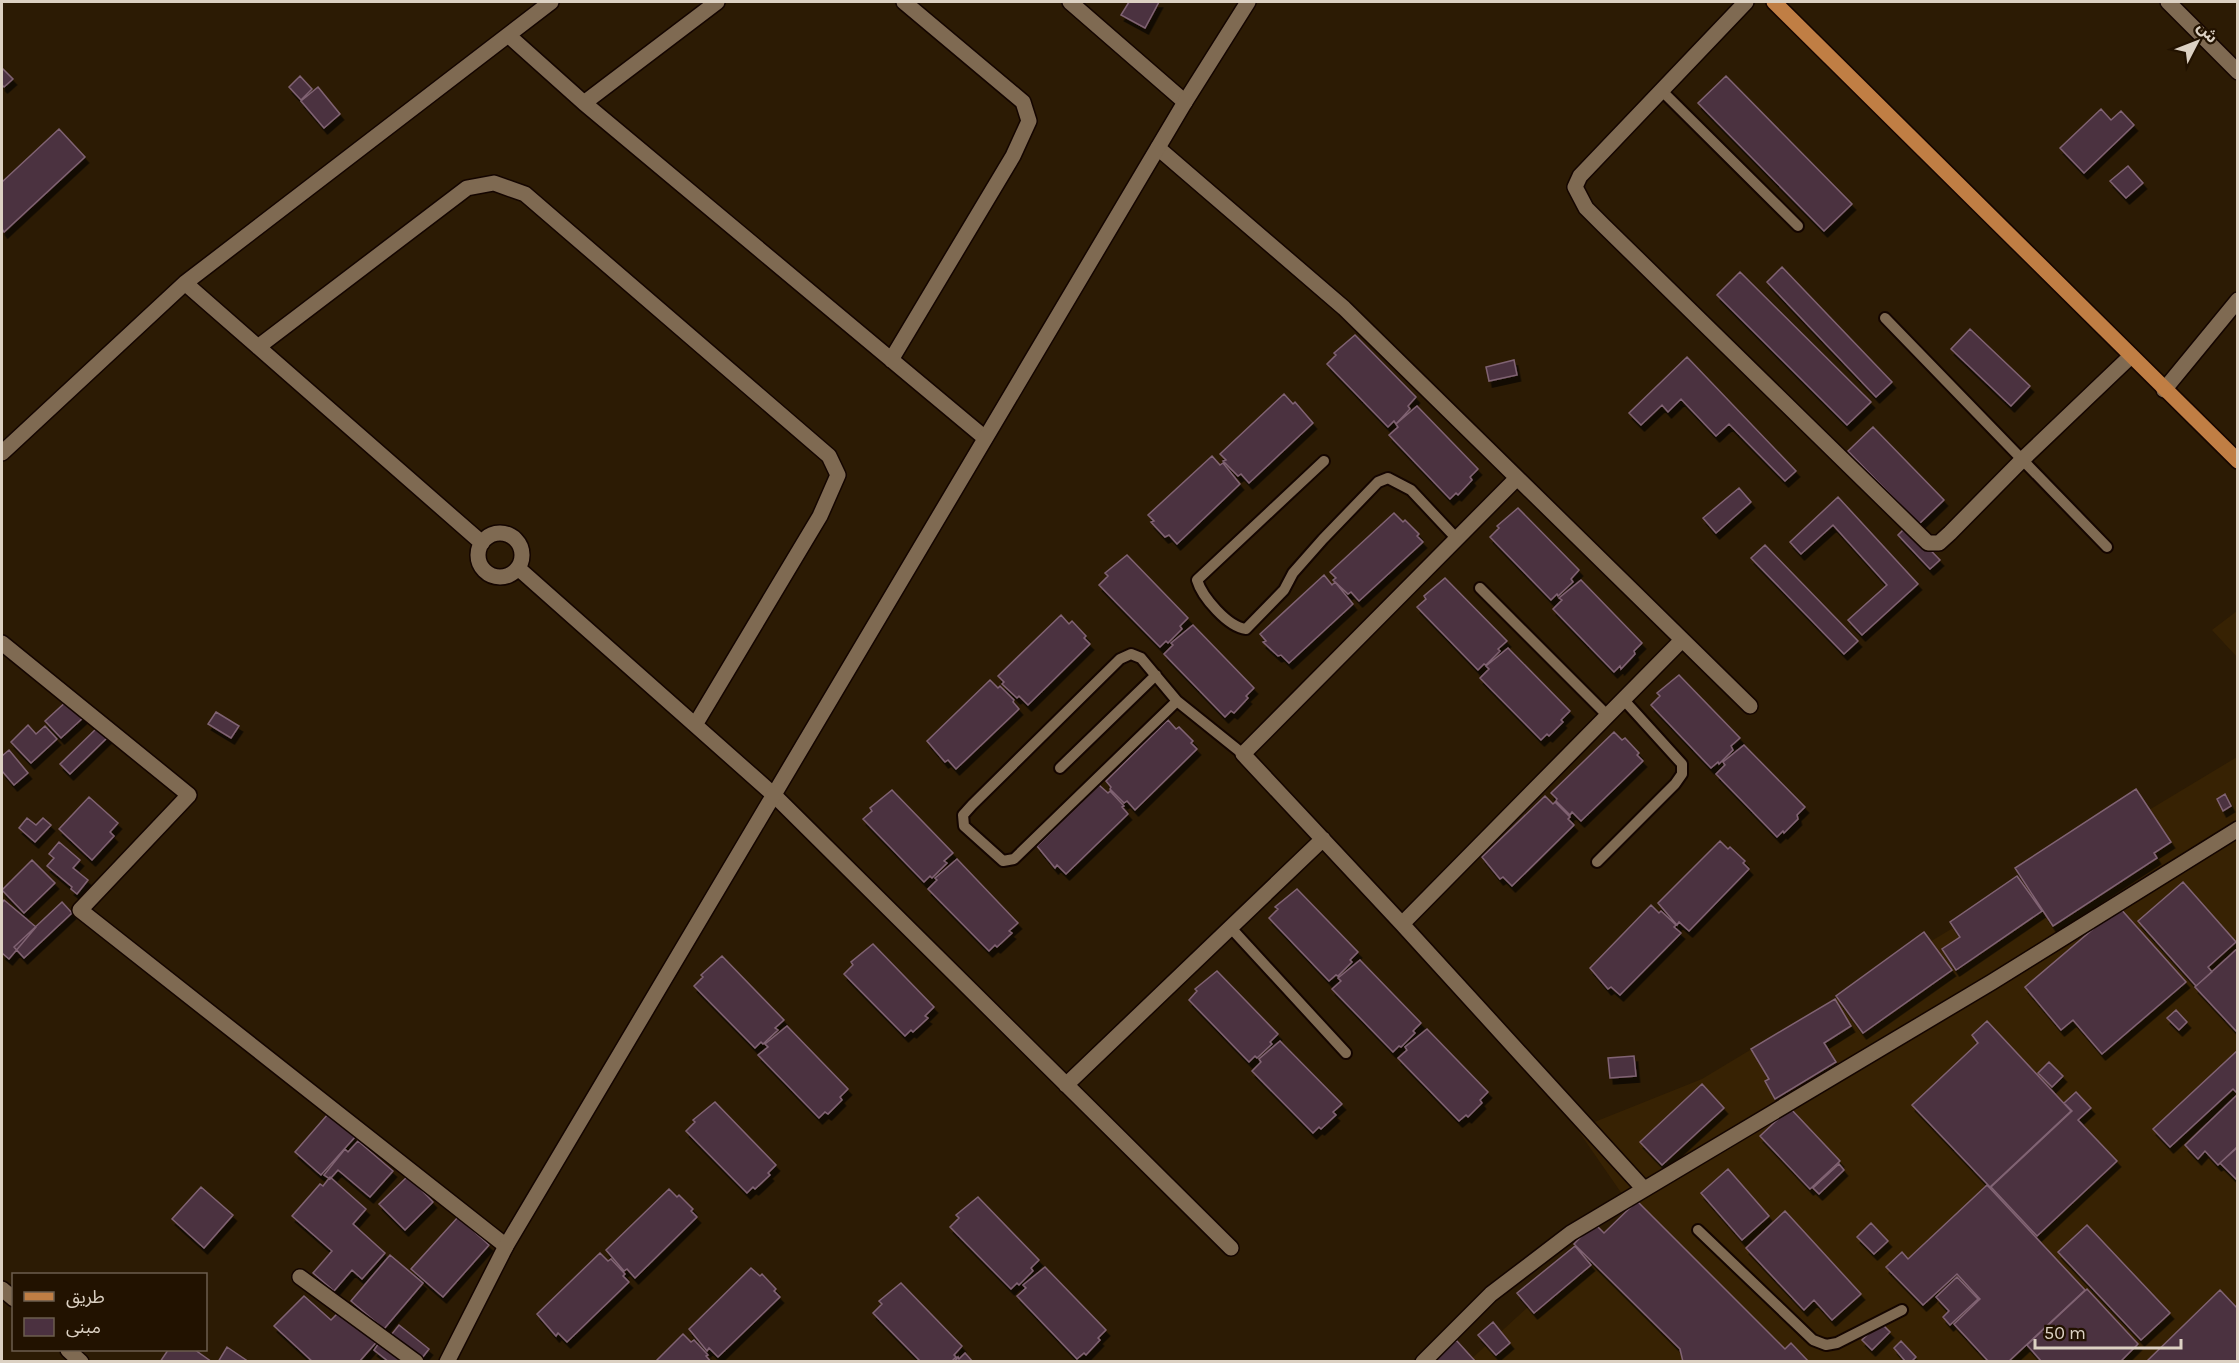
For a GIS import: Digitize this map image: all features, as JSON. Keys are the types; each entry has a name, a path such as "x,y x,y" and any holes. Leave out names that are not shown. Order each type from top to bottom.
{"main road":[{"path":"1774,2 2238,461"}],"street":[{"path":"2,453 185,283 551,2"},
{"path":"584,102 717,2"},
{"path":"891,360 1013,156 1029,121 1023,102 904,2"},
{"path":"1070,2 1185,102"},
{"path":"447,1362 506,1246 1185,102 1248,2"},
{"path":"1746,2 1580,176 1575,187 1586,208 1928,543 1939,543 2131,356"},
{"path":"2168,2 2236,68"},
{"path":"507,34 584,102 985,438"},
{"path":"1158,148 1344,308 1750,706"},
{"path":"258,347 468,188 494,183 525,194 820,448 829,456 838,475 820,516 695,725"},
{"path":"185,283 482,543"},
{"path":"2164,390 2238,300"},
{"path":"1517,478 1244,754 1644,1189"},
{"path":"502,533 513,537 520,546 522,557 518,568 510,575 499,577 488,573 480,565 478,554 482,543 490,535 502,533"},
{"path":"518,568 774,795 1231,1248"},
{"path":"1402,924 1682,640"},
{"path":"2,643 189,795 80,910 506,1246"},
{"path":"1423,1362 1491,1294 1571,1233 1992,982 2238,829"},
{"path":"1066,1085 1323,839"},
{"path":"300,1276 416,1362"},
{"path":"69,1351 81,1362"}],"lane":[{"path":"1662,90 1798,226"},
{"path":"1885,318 2108,547"},
{"path":"1324,461 1197,580 1200,590 1210,603 1238,628 1246,629 1256,620 1284,590 1293,573 1323,539 1378,482 1388,478 1411,490 1457,539"},
{"path":"1480,588 1607,716"},
{"path":"1177,701 1014,859 1003,861 964,826 963,815 1120,659 1131,654 1141,658 1177,701 1244,754"},
{"path":"1060,768 1155,675"},
{"path":"1597,862 1676,784 1682,774 1682,764 1623,699"},
{"path":"1231,928 1346,1053"},
{"path":"1698,1230 1813,1340 1826,1345 1837,1343 1902,1310"}],"shaded area":[{"path":"2237,611 2237,657 2212,630"},
{"path":"2237,757 2237,1361 1468,1362 1543,1293 1647,1230 1577,1129 1702,1079"}],"building":[{"path":"1129,2 1159,2 1145,28 1121,15"},
{"path":"2,68 13,79 4,87 2,85"},
{"path":"300,76 312,89 301,100 289,87"},
{"path":"1726,76 1852,204 1824,231 1698,103"},
{"path":"318,87 340,114 324,128 301,101"},
{"path":"2101,109 2111,120 2121,111 2134,125 2084,173 2060,148"},
{"path":"59,129 85,157 4,232 2,229 2,182"},
{"path":"2128,166 2143,183 2126,198 2110,181"},
{"path":"1782,267 1892,382 1876,397 1767,282"},
{"path":"1740,272 1871,402 1847,425 1717,295"},
{"path":"1970,329 2030,386 2011,406 1951,349"},
{"path":"1355,335 1416,397 1408,406 1410,409 1396,424 1394,421 1388,427 1327,364 1336,355 1334,353"},
{"path":"1687,357 1796,471 1785,481 1729,424 1716,436 1681,399 1668,412 1662,405 1641,425 1629,413"},
{"path":"1514,360 1517,375 1489,381 1486,367"},
{"path":"1284,394 1293,404 1295,402 1313,423 1249,483 1223,461 1226,460 1220,454"},
{"path":"1417,406 1478,469 1470,477 1472,480 1458,495 1456,493 1450,499 1389,435 1398,427 1396,424"},
{"path":"1873,427 1944,500 1919,524 1848,451"},
{"path":"1212,456 1220,465 1223,463 1240,484 1177,544 1169,535 1165,537 1151,522 1154,521 1148,515"},
{"path":"1739,488 1751,502 1716,533 1703,518"},
{"path":"1838,497 1918,584 1862,635 1848,620 1887,585 1833,525 1801,554 1790,542"},
{"path":"1518,508 1579,570 1571,579 1573,582 1551,600 1490,537 1499,528 1497,526"},
{"path":"1394,513 1419,534 1417,536 1423,542 1359,601 1351,592 1348,594 1333,580 1336,578 1330,572"},
{"path":"1907,526 1940,560 1930,569 1898,535"},
{"path":"1765,545 1858,641 1844,654 1751,558"},
{"path":"1127,555 1188,618 1180,626 1182,629 1168,643 1166,641 1160,647 1099,585 1108,576 1105,573"},
{"path":"1324,575 1332,585 1335,582 1353,604 1289,663 1263,642 1266,641 1260,634"},
{"path":"1445,578 1507,641 1486,665 1484,664 1478,670 1417,607 1426,599 1424,596"},
{"path":"1581,580 1642,643 1621,669 1620,666 1614,672 1553,609 1562,600 1559,598"},
{"path":"1061,615 1069,624 1072,621 1090,644 1028,705 1002,684 1004,682 998,676"},
{"path":"1193,625 1254,688 1234,713 1231,711 1225,717 1164,654 1173,645 1171,643"},
{"path":"1508,648 1570,711 1549,736 1547,734 1541,740 1480,678 1489,669 1486,666"},
{"path":"1679,675 1740,738 1731,746 1733,750 1719,764 1718,762 1711,768 1651,705 1660,696 1657,693"},
{"path":"990,680 1014,700 1013,702 1019,709 956,769 948,760 945,762 927,741"},
{"path":"69,699 85,716 61,738 45,721"},
{"path":"216,712 239,726 231,738 208,724"},
{"path":"1168,720 1193,741 1191,743 1197,749 1135,810 1110,789 1106,781"},
{"path":"28,725 36,734 45,726 57,739 31,763 11,742"},
{"path":"99,726 109,736 70,774 60,764"},
{"path":"1614,732 1622,740 1625,738 1643,761 1581,821 1572,812 1570,815 1551,793"},
{"path":"1744,745 1805,807 1797,815 1798,819 1777,837 1716,774 1725,765 1723,762"},
{"path":"9,750 28,773 14,785 2,771 2,756"},
{"path":"1099,785 1108,793 1110,791 1128,814 1066,874 1057,865 1055,868 1037,846"},
{"path":"2136,789 2171,842 2154,853 2157,858 2053,926 2015,868"},
{"path":"892,790 953,853 944,861 947,863 932,878 930,876 924,882 863,819 872,811 870,808"},
{"path":"2225,794 2231,806 2223,811 2217,799"},
{"path":"1545,796 1553,804 1555,802 1570,817 1568,819 1574,825 1512,886 1503,877 1500,879 1482,857"},
{"path":"89,797 118,823 110,832 114,836 92,860 59,829"},
{"path":"27,818 36,825 43,818 51,825 35,842 19,828"},
{"path":"1720,841 1745,861 1743,863 1749,869 1689,931 1679,922 1677,925 1658,903"},
{"path":"59,842 80,860 73,868 88,880 77,894 47,866 54,858 49,854"},
{"path":"957,859 1018,923 1009,931 1012,933 989,951 928,889 937,880 935,878"},
{"path":"32,860 55,883 24,913 2,890"},
{"path":"2017,876 2042,911 1956,970 1942,949 1960,937 1950,922"},
{"path":"2183,882 2236,942 2208,967 2212,972 2196,986 2138,921"},
{"path":"1297,889 1358,952 1338,976 1336,975 1329,981 1269,918 1278,909 1275,907"},
{"path":"4,900 36,927 9,959 2,953 2,903"},
{"path":"62,902 72,913 24,958 14,947"},
{"path":"1651,905 1676,925 1674,927 1681,933 1620,995 1611,987 1608,989 1590,968"},
{"path":"2119,907 2186,982 2102,1054 2073,1020 2061,1030 2025,987"},
{"path":"1924,932 1952,970 1863,1033 1836,996"},
{"path":"873,944 934,1007 925,1016 928,1018 905,1036 844,974 853,965 851,962"},
{"path":"2238,948 2238,1033 2195,987"},
{"path":"722,956 784,1020 775,1028 778,1030 755,1048 694,986 703,977 701,975"},
{"path":"1360,960 1421,1023 1413,1031 1415,1033 1393,1052 1332,989 1341,981 1338,978"},
{"path":"1217,971 1278,1034 1270,1042 1272,1044 1249,1062 1189,1000 1197,991 1195,989"},
{"path":"1835,999 1851,1026 1824,1043 1836,1062 1775,1099 1765,1081 1769,1079 1751,1049"},
{"path":"2176,1010 2187,1022 2179,1030 2167,1018"},
{"path":"1987,1021 2071,1111 1990,1187 1912,1105 1978,1043 1972,1035"},
{"path":"787,1026 848,1089 840,1097 842,1100 828,1114 825,1112 819,1118 758,1055 768,1047 765,1044"},
{"path":"1427,1029 1488,1092 1480,1100 1482,1103 1468,1117 1466,1115 1459,1121 1398,1058 1407,1050 1405,1047"},
{"path":"1280,1041 1342,1104 1333,1112 1336,1115 1313,1133 1252,1071 1261,1062 1259,1059"},
{"path":"2238,1050 2238,1094 2233,1089 2170,1147 2153,1129"},
{"path":"1634,1056 1636,1076 1610,1078 1608,1058"},
{"path":"2049,1062 2063,1076 2052,1087 2038,1073"},
{"path":"1702,1084 1724,1108 1662,1165 1640,1142"},
{"path":"2076,1092 2091,1108 2078,1120 2117,1161 2037,1236 1991,1187 2072,1111 2064,1103"},
{"path":"2237,1095 2238,1146 2218,1165 2205,1151 2198,1159 2185,1145"},
{"path":"715,1102 776,1165 768,1173 770,1175 747,1193 686,1131 695,1122 693,1120"},
{"path":"1790,1108 1840,1161 1810,1189 1760,1136"},
{"path":"328,1114 355,1137 321,1175 295,1152"},
{"path":"358,1141 393,1171 370,1197 338,1170 330,1179 324,1175 345,1149 348,1152"},
{"path":"2238,1147 2238,1181 2220,1163"},
{"path":"1839,1164 1844,1170 1819,1194 1813,1188"},
{"path":"1728,1169 1769,1216 1742,1240 1701,1193"},
{"path":"408,1176 433,1202 405,1230 379,1204"},
{"path":"330,1177 366,1209 353,1224 385,1253 362,1279 352,1270 334,1291 313,1273 332,1251 292,1216 320,1184 323,1186"},
{"path":"1987,1185 2085,1290 2008,1362 1989,1362 1954,1324 1980,1299 1957,1274 1923,1305 1886,1267 1902,1252 1908,1259"},
{"path":"201,1187 233,1215 204,1248 172,1219"},
{"path":"669,1189 693,1209 691,1211 697,1217 635,1278 627,1269 624,1271 606,1250"},
{"path":"978,1197 1039,1260 1031,1268 1033,1271 1019,1285 1017,1283 1011,1289 950,1227 959,1218 956,1215"},
{"path":"1637,1201 1785,1349 1791,1343 1809,1362 1683,1362 1680,1349 1574,1244 1594,1223 1604,1233"},
{"path":"1785,1211 1861,1294 1832,1320 1814,1300 1804,1310 1746,1248"},
{"path":"458,1217 489,1245 443,1297 411,1269"},
{"path":"1871,1223 1888,1241 1874,1254 1857,1237"},
{"path":"2087,1225 2170,1313 2141,1340 2058,1252"},
{"path":"1575,1246 1591,1265 1534,1313 1517,1293"},
{"path":"600,1253 608,1261 611,1259 629,1282 567,1342 558,1333 556,1336 537,1314"},
{"path":"390,1255 423,1283 384,1329 351,1301"},
{"path":"1045,1267 1106,1330 1086,1355 1084,1353 1077,1359 1017,1296 1026,1288 1023,1285"},
{"path":"751,1268 760,1276 762,1274 780,1297 718,1357 709,1348 707,1351 689,1329"},
{"path":"1957,1277 1978,1299 1950,1325 1943,1317 1949,1311 1936,1297"},
{"path":"901,1283 962,1346 951,1362 921,1362 873,1313 882,1304 879,1301"},
{"path":"2087,1289 2138,1344 2120,1362 2042,1362 2027,1345"},
{"path":"2220,1290 2238,1309 2238,1362 2146,1362"},
{"path":"304,1296 331,1320 345,1306 380,1338 359,1362 313,1362 274,1326"},
{"path":"1493,1322 1510,1343 1496,1355 1478,1335"},
{"path":"1880,1322 1890,1332 1872,1350 1862,1340"},
{"path":"399,1325 429,1349 422,1358 391,1335"},
{"path":"683,1334 691,1342 694,1340 708,1355 706,1356 711,1362 655,1362"},
{"path":"381,1340 409,1362 389,1362 374,1350"},
{"path":"1456,1340 1476,1362 1433,1362"},
{"path":"1901,1341 1916,1357 1911,1362 1906,1362 1894,1348"},
{"path":"227,1347 249,1362 218,1362"},
{"path":"167,1351 196,1351 212,1362 160,1362"},
{"path":"965,1353 973,1362 954,1362 958,1357 959,1359"}]}
